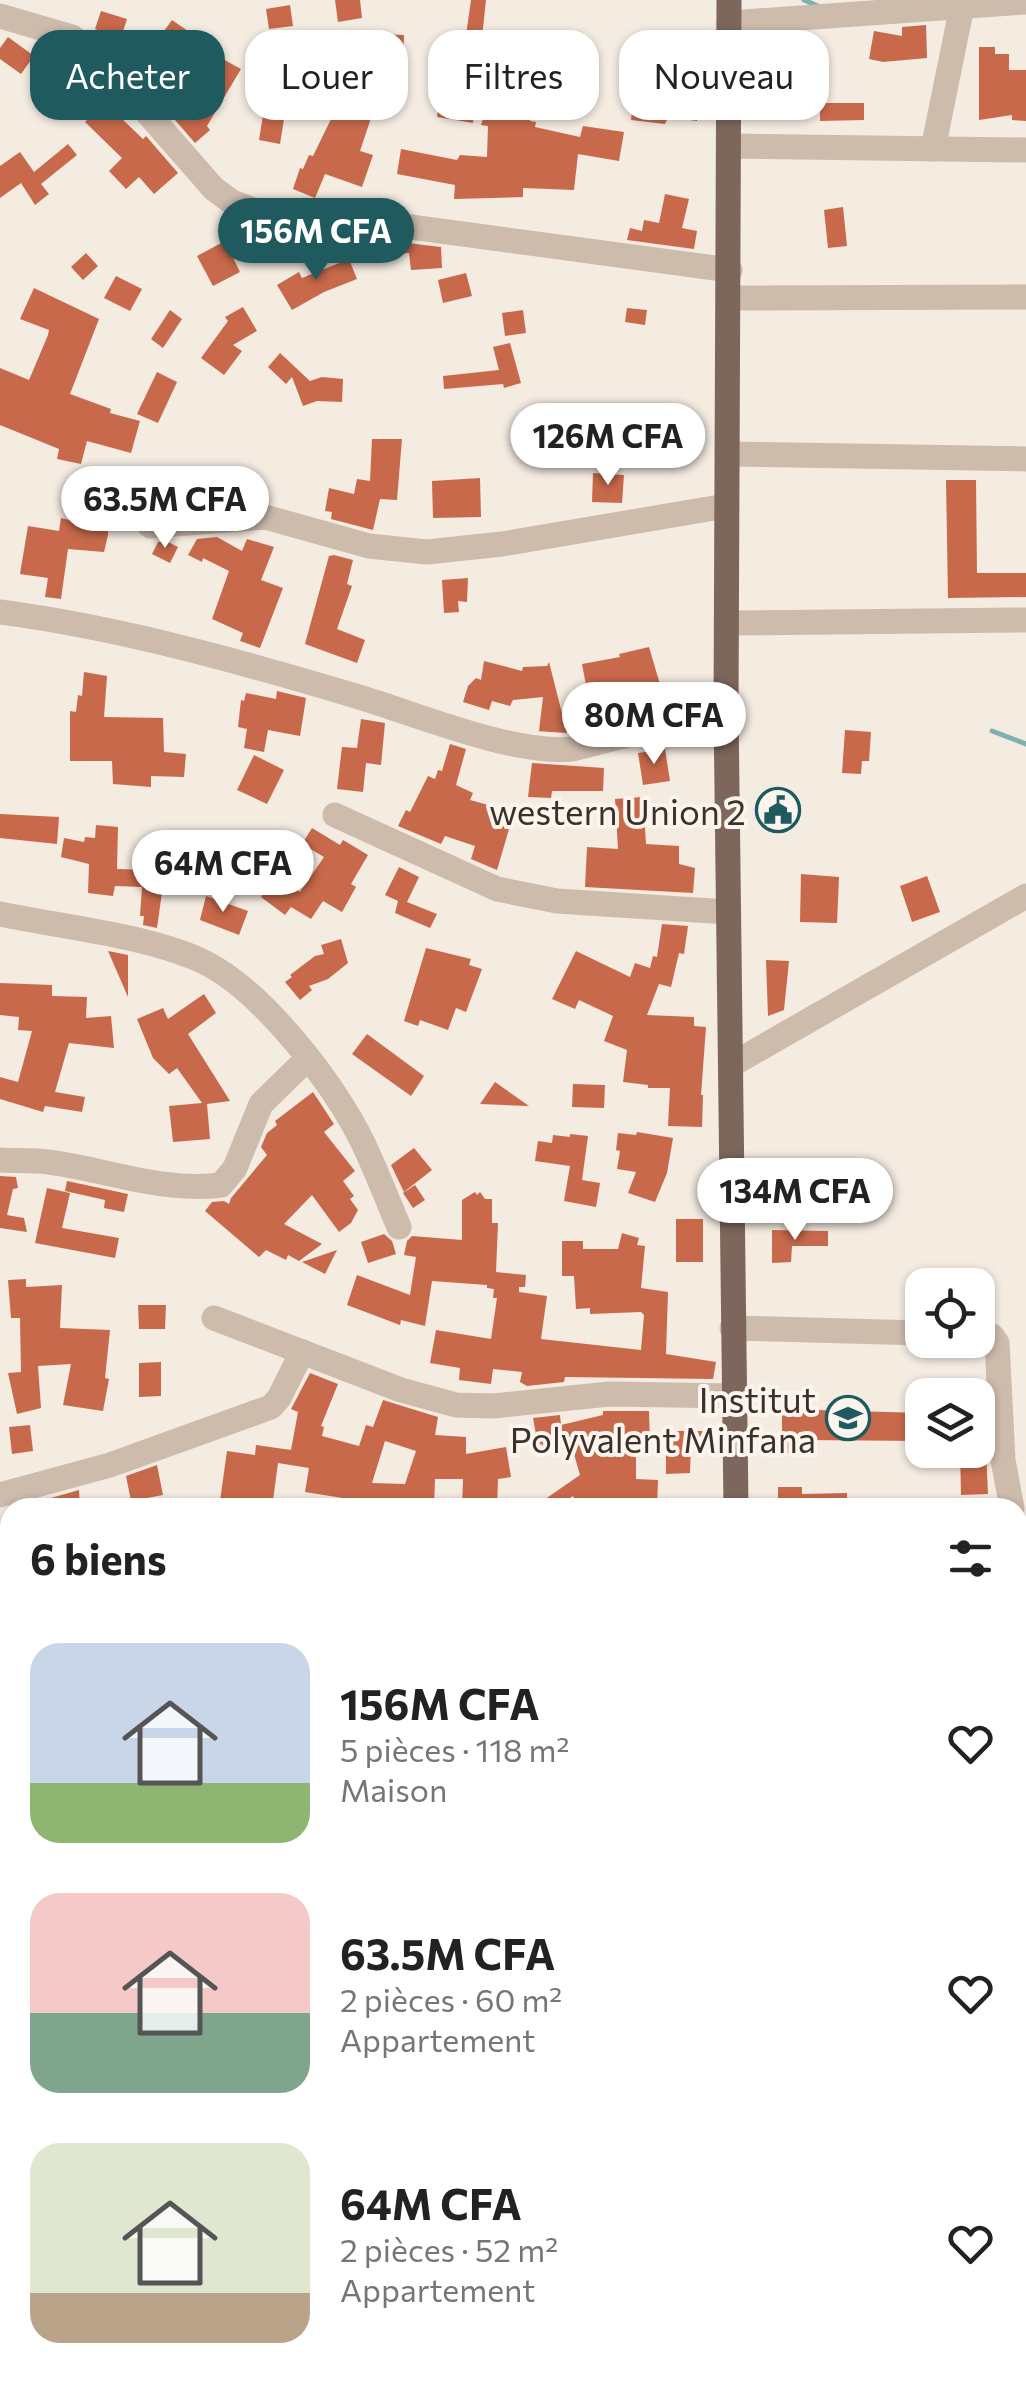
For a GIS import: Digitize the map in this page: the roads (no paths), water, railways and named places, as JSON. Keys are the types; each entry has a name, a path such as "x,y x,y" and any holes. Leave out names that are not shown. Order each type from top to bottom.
{"main road":[{"path":"729,12 726,710 736,1498"}],"street":[{"path":"729,12 1026,2"},
{"path":"933,150 962,6"},
{"path":"0,16 72,37 94,52 214,189 253,210 730,270"},
{"path":"730,146 1026,150"},
{"path":"729,298 1026,298"},
{"path":"727,454 1026,459"},
{"path":"150,526 265,517 370,546 426,552 502,544 726,506"},
{"path":"0,612 66,620 235,662 551,752 726,710"},
{"path":"728,623 1026,620"},
{"path":"335,814 497,888 557,900 728,912"},
{"path":"731,1066 1026,896"},
{"path":"0,914 155,946 201,961 236,982 267,1011 343,1107 400,1227"},
{"path":"0,1160 47,1162 206,1187 221,1185 236,1168 261,1104 307,1059"},
{"path":"214,1318 401,1390 473,1406 609,1394 734,1396"},
{"path":"732,1328 905,1333"},
{"path":"995,1340 1003,1460 1010,1498"},
{"path":"0,1495 110,1466 271,1407 302,1352"}],"waterway":[{"path":"804,0 820,7"},
{"path":"992,731 1026,744"}],"place":[{"name":"western Union 2","path":"778,810"},
{"name":"Institut Polyvalent Minfana","path":"848,1418"}]}
